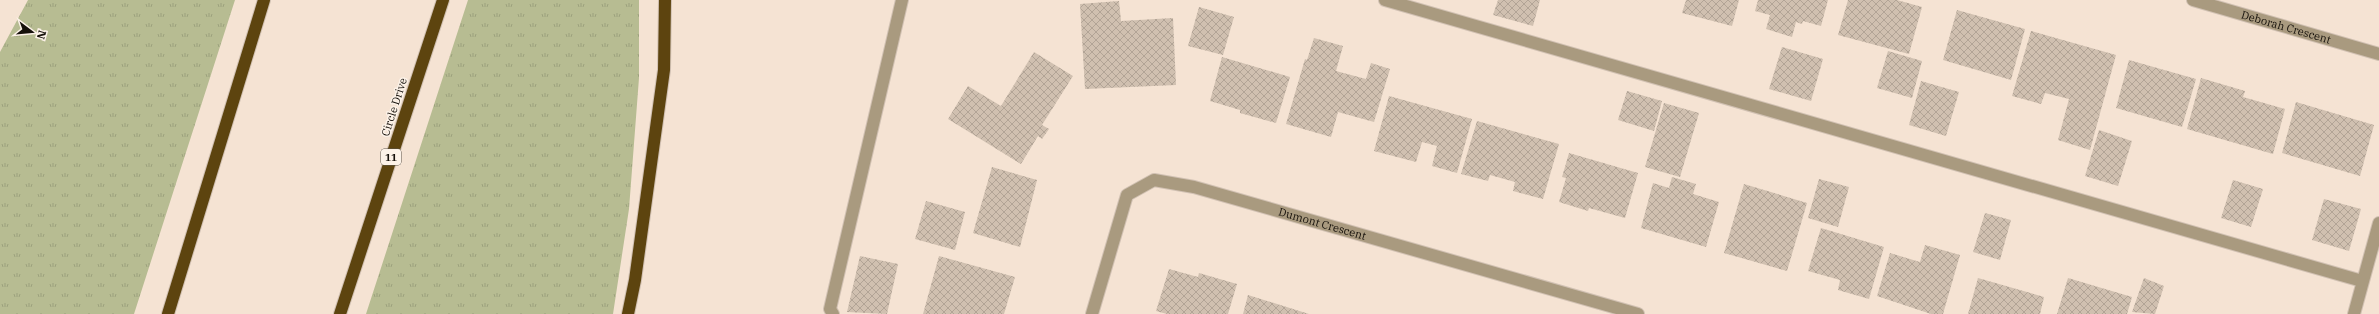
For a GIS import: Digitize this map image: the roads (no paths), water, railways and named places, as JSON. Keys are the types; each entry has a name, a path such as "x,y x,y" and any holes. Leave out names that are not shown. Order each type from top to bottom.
{"highway":[{"path":"168,314 264,0"},
{"name":"Circle Drive","path":"340,314 443,0"},
{"path":"628,314 635,280 664,70 665,0"},
{"path":"634,314 635,280"}],"street":[{"path":"833,314 830,309 902,0"},
{"path":"1385,0 2362,281"},
{"name":"Deborah Crescent","path":"2193,0 2379,54"},
{"name":"Dumont Crescent","path":"1092,314 1127,195 1154,180 1194,187 1638,314"},
{"path":"2354,314 2379,223"}]}
